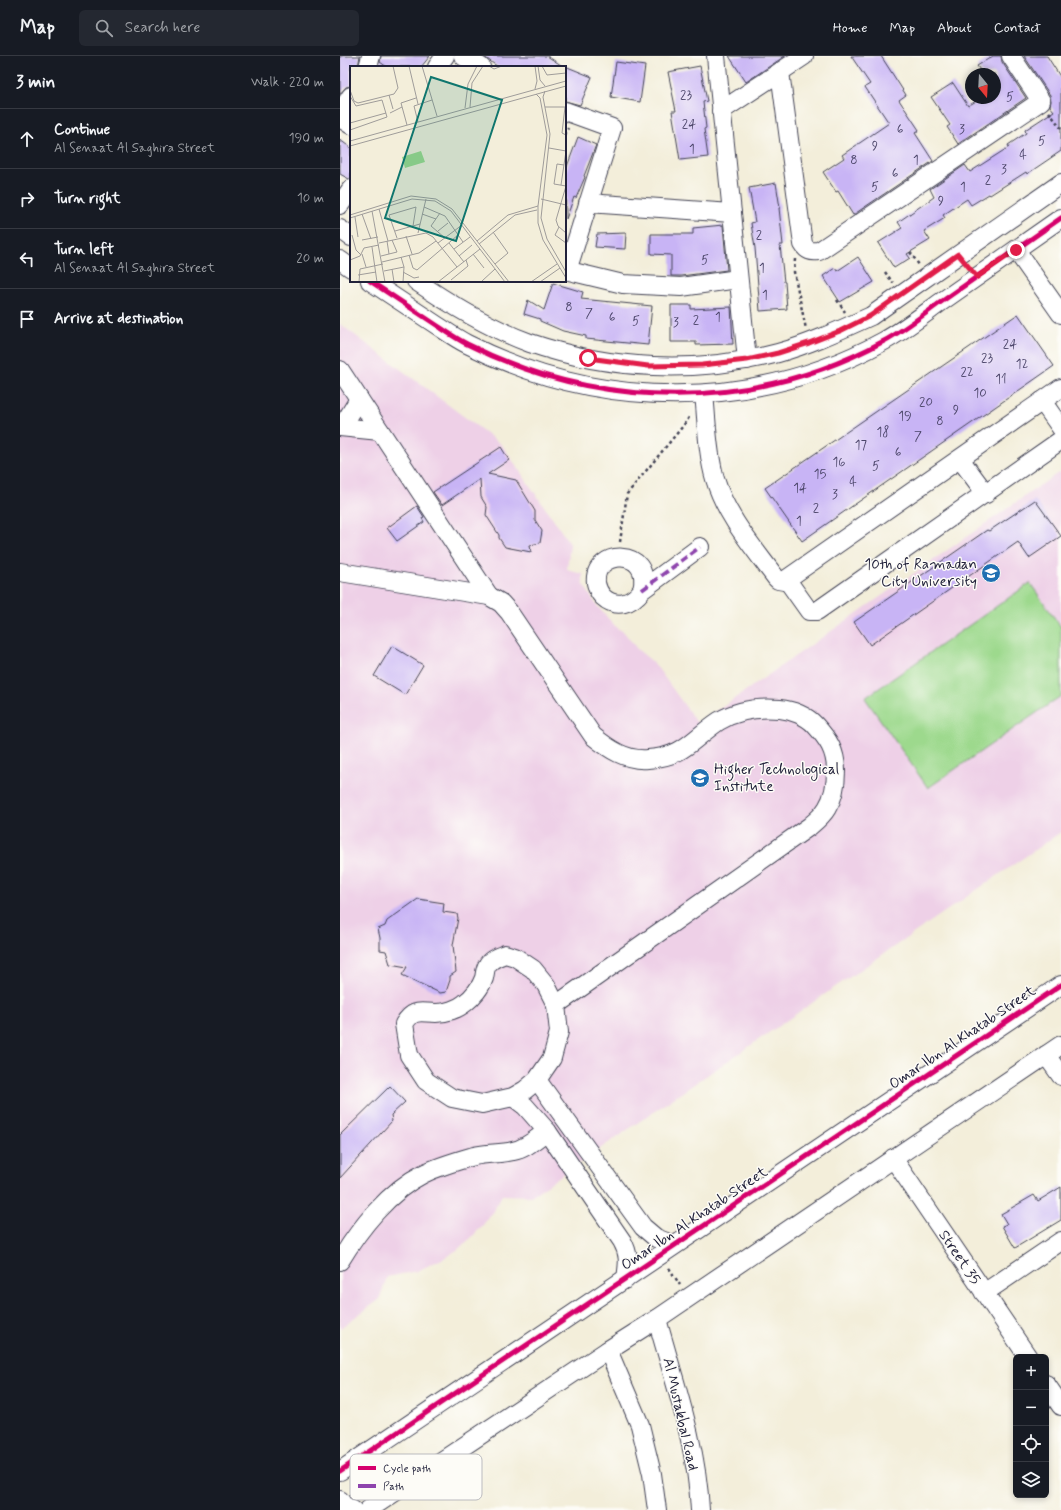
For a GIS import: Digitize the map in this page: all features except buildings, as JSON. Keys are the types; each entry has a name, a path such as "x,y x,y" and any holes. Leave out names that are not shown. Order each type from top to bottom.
{"street":[{"path":"368,66 371,56"},
{"path":"438,66 445,56"},
{"path":"463,56 479,66"},
{"path":"716,56 747,360"},
{"path":"721,111 804,56"},
{"path":"780,72 803,244 806,250 812,252 819,251 1041,101 1011,56"},
{"path":"340,114 350,98"},
{"path":"566,111 612,128 566,271 623,284 681,286 738,279"},
{"path":"340,118 350,124"},
{"path":"418,282 475,318 530,342 588,358 648,366 702,365 747,360 778,353 809,343 840,331 870,316 1061,183"},
{"path":"340,205 350,191"},
{"path":"588,203 732,213"},
{"path":"371,282 466,344 524,369 585,386 647,394 704,394 756,387 801,376 844,360 886,340 1061,218"},
{"path":"340,229 350,235"},
{"path":"1016,250 1061,314"},
{"path":"958,254 977,277"},
{"path":"340,260 350,267"},
{"path":"340,370 489,596"},
{"path":"704,394 709,448 713,471 726,508 743,534 776,578 781,581 788,580 1061,388"},
{"path":"359,399 341,427 380,431"},
{"path":"1042,401 1061,428"},
{"path":"788,580 809,611 817,611 1061,440"},
{"path":"960,459 986,494"},
{"path":"642,590 644,579 640,567 634,561 627,558 618,557 608,560 601,566 597,573 596,581 601,595 610,602 619,604 628,603 637,597 642,590 700,547"},
{"path":"340,572 489,596 501,603 509,612 593,736 609,749 627,757 646,760 666,757 684,749 719,721 741,711 765,708 790,710 811,721 828,739 836,762 836,786 827,808 810,826 556,1004"},
{"path":"505,954 515,957 533,969 546,985 556,1004 559,1032 552,1058 536,1080 525,1090 513,1097 482,1104 452,1098 426,1081 409,1055 404,1024 408,1017 414,1013 422,1011 437,1013 452,1010 465,1003 476,993 483,980 487,965 494,958 505,954"},
{"name":"Omar Ibn Al Khatab Street","path":"365,1454 1061,985"},
{"path":"452,1454 657,1319 1054,1050 1061,1076"},
{"path":"536,1080 644,1227 667,1250"},
{"path":"513,1097 525,1106 547,1131 625,1246 628,1260 626,1279"},
{"path":"340,1261 361,1230 385,1203 396,1192 422,1175 451,1162 481,1154 514,1151 530,1144 547,1131"},
{"name":"Street 35","path":"893,1158 1026,1354"},
{"path":"984,1293 1061,1241"},
{"name":"Al Mustakbal Road","path":"657,1319 691,1447 700,1510"},
{"path":"608,1350 640,1425 652,1474 657,1510"},
{"path":"1049,1388 1061,1406"},
{"name":"Omar Ibn Al Khatab Street","path":"340,1471 350,1464"},
{"path":"340,1500 343,1505 353,1510"},
{"path":"368,1510 383,1500"}],"path":[{"path":"803,244 797,252 794,262 794,272 809,343"},
{"path":"618,557 627,494 683,426 704,394"},
{"path":"667,1250 688,1298"}],"shaded area":[{"name":"Higher Technological Institute","path":"340,324 502,445 570,544 567,570 583,574 583,584 597,606 617,628 624,632 637,649 654,663 698,724 1061,471 1061,832 531,1196 502,1195 494,1210 483,1225 457,1250 417,1271 387,1277 379,1300 340,1328"}],"green space":[{"path":"1030,583 1061,627 1061,696 928,788 865,698"}],"marked path":[{"path":"642,590 700,547"}],"cycle path":[{"path":"372,282 460,340 517,366 570,382 623,391 676,394 730,391 783,381 834,364 884,341 1061,218"},
{"path":"365,1454 1061,985"},
{"path":"340,1471 350,1464"}],"place":[{"name":"10th of Ramadan City University","path":"991,573"},
{"name":"Higher Technological Institute","path":"700,778"}],"route":[{"path":"588,358 648,366 702,365 747,360 778,353 840,331 870,316 958,254 977,277 1016,250"}]}
